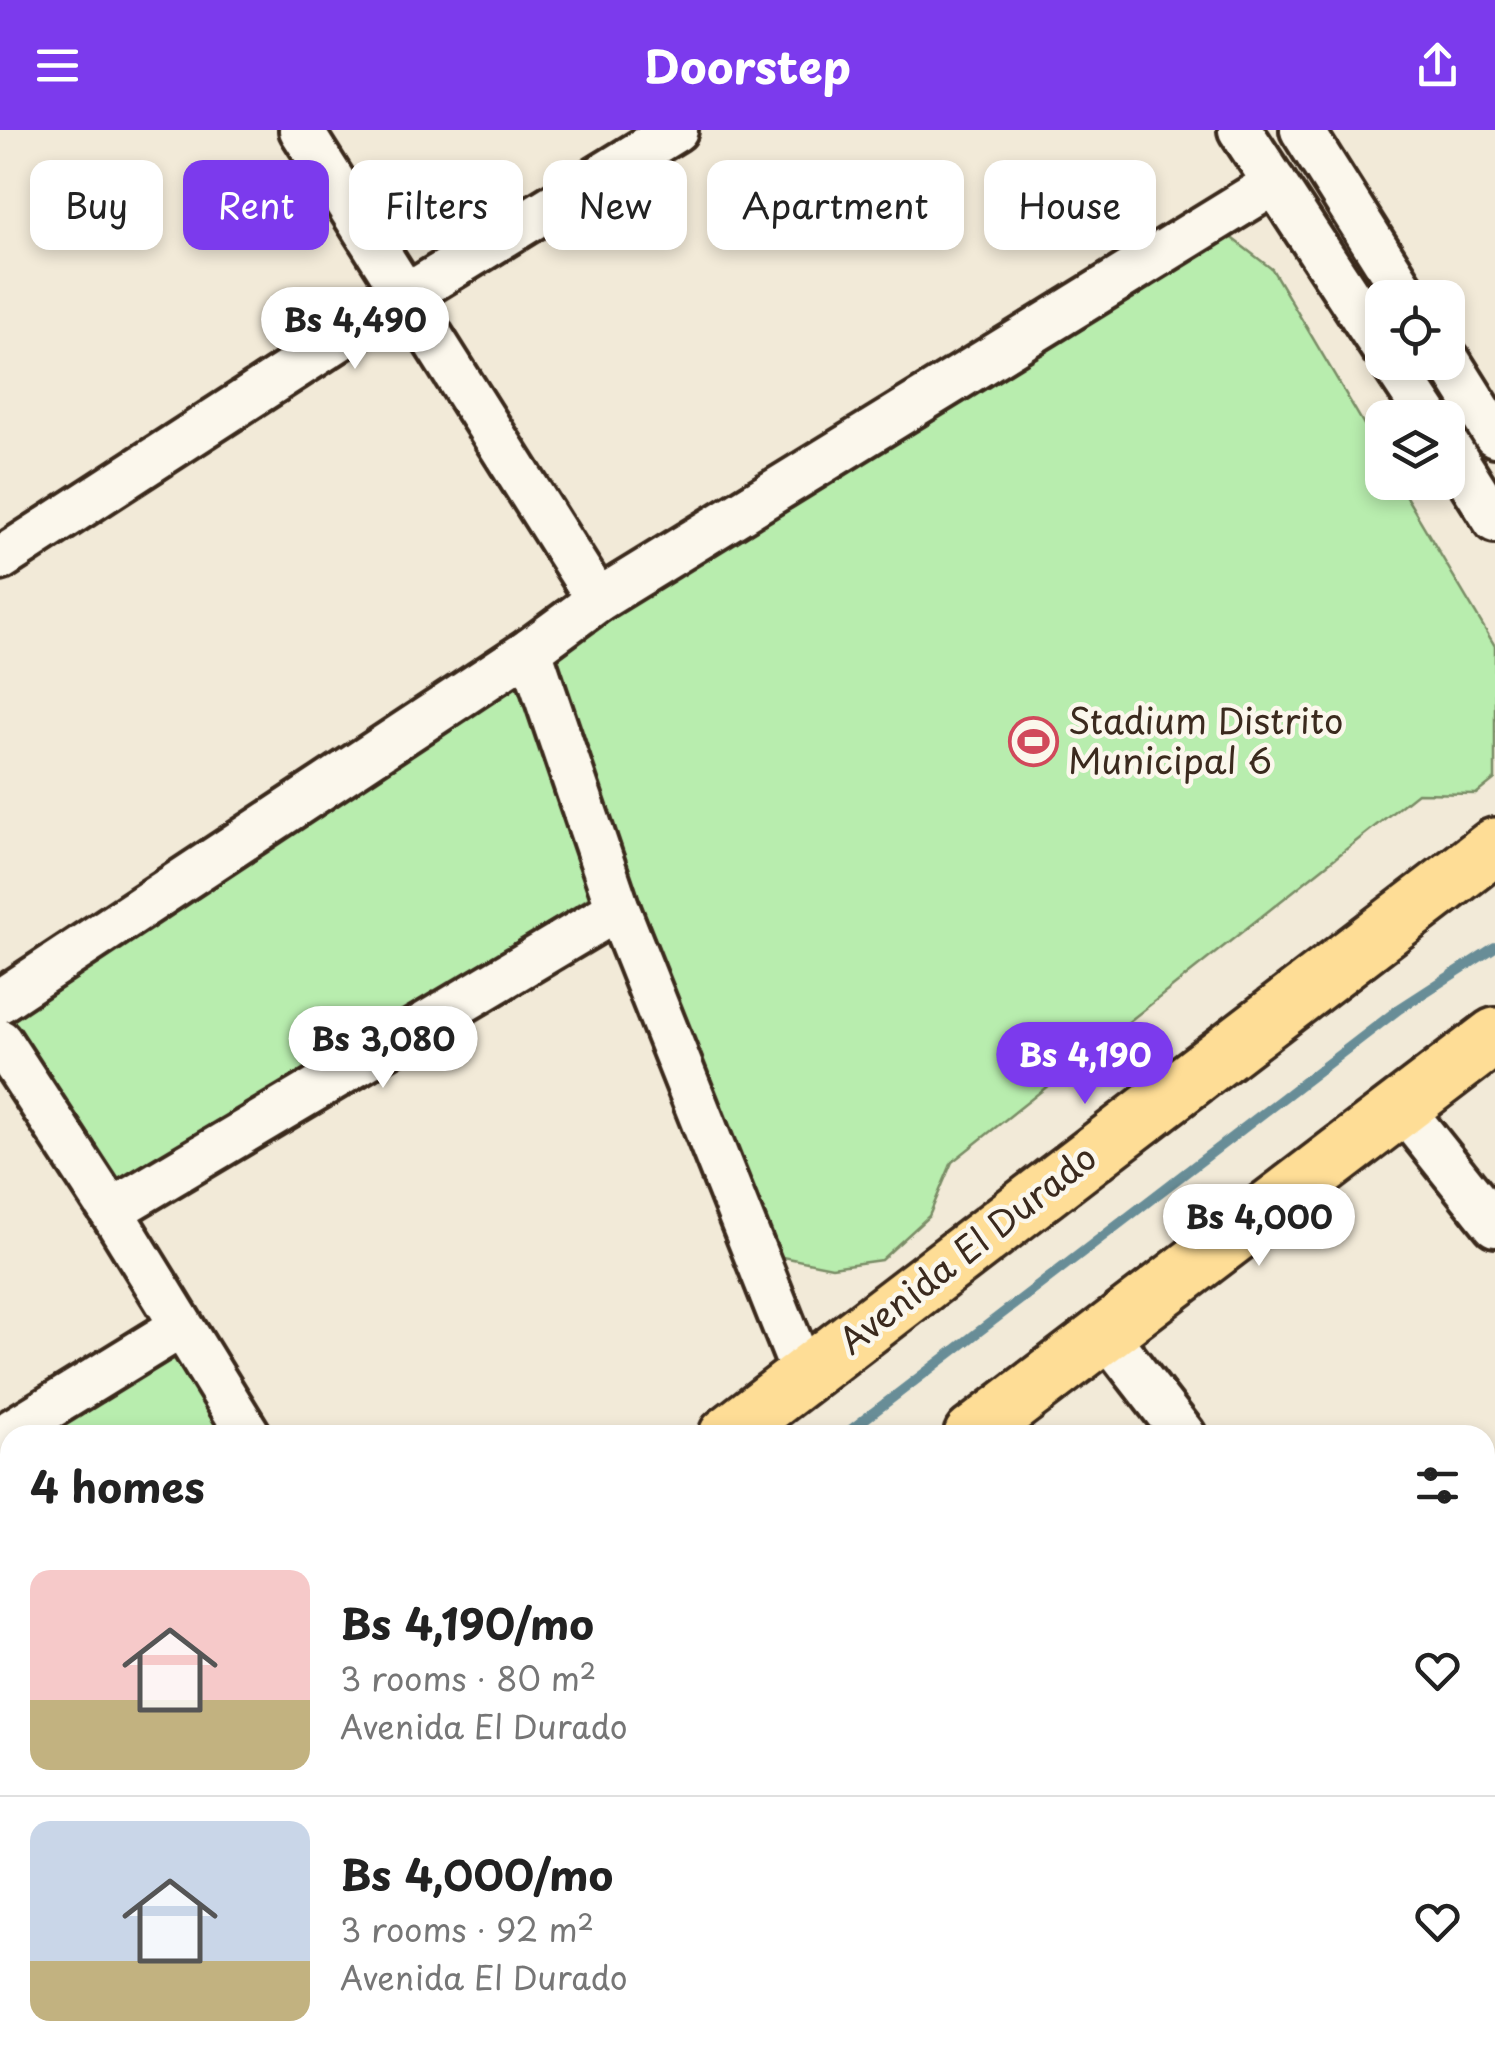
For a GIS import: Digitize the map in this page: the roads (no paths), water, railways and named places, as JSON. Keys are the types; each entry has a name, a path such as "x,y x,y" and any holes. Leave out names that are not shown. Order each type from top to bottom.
{"main road":[{"name":"Avenida El Durado","path":"740,1425 1495,846"},
{"path":"985,1425 1495,1036"}],"street":[{"path":"301,130 598,600"},
{"path":"0,559 406,296 676,130"},
{"path":"1240,130 1365,322"},
{"path":"1302,130 1397,280"},
{"path":"0,1002 530,650 598,600 1281,193 1331,176"},
{"path":"1461,380 1495,434"},
{"path":"1465,473 1495,520"},
{"path":"530,650 618,909 804,1376"},
{"path":"111,1211 618,909"},
{"path":"0,1041 111,1211 243,1425"},
{"path":"1402,1107 1495,1225"},
{"path":"21,1425 180,1327"},
{"path":"1106,1333 1176,1425"}],"waterway":[{"path":"857,1425 1399,1009 1495,947"}],"place":[{"name":"Stadium Distrito Municipal 6","path":"1033,742"}]}
